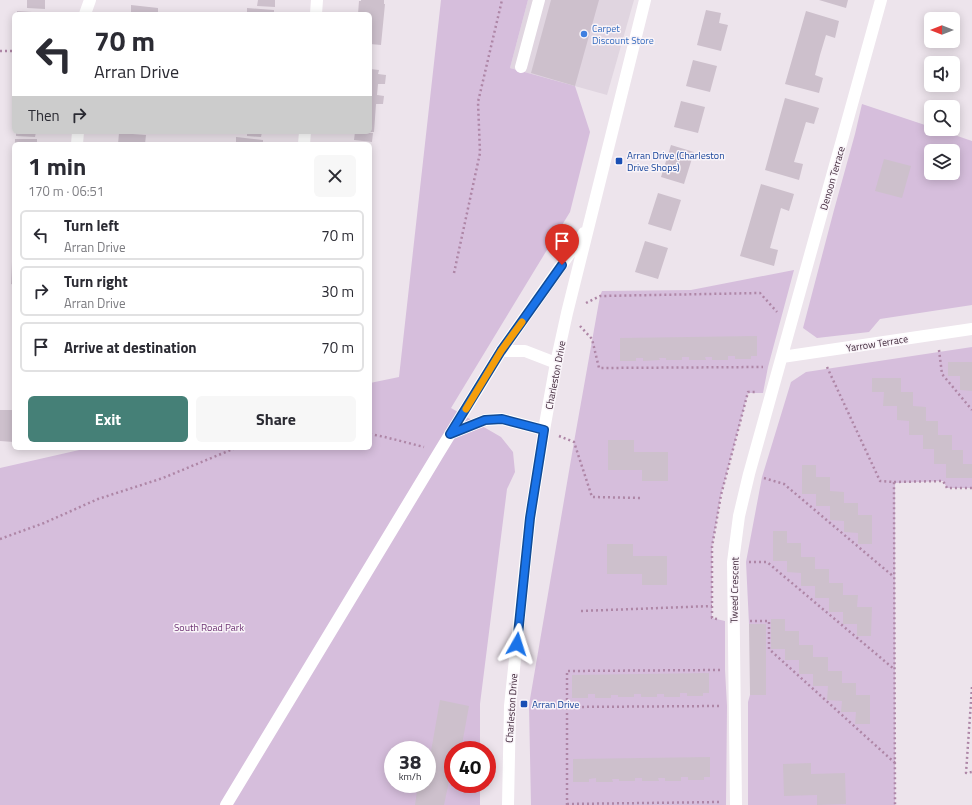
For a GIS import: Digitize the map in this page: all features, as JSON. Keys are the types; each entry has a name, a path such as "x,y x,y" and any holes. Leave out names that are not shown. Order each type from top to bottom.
{"street":[{"path":"87,12 90,0"},
{"path":"316,12 317,0"},
{"path":"521,67 539,0"},
{"name":"Charleston Drive","path":"508,805 510,706 530,518 544,430 567,313 645,0"},
{"name":"Denoon Terrace","path":"782,357 882,0"},
{"path":"226,805 501,351 588,228"},
{"name":"Yarrow Terrace","path":"782,357 972,329"},
{"path":"501,351 525,351 556,363"},
{"name":"Tweed Crescent","path":"736,803 733,562 739,516 749,474 782,357"},
{"path":"450,434 485,420 502,419 544,430"}],"path":[{"path":"454,273 480,153 478,102 502,0"},
{"path":"0,51 12,51"},
{"path":"782,357 768,367 599,368 592,339 567,313 600,296 760,293 790,326"},
{"path":"937,333 942,374 972,410"},
{"path":"820,352 880,481 943,481 947,488 972,488"},
{"path":"544,430 574,442 592,497 642,498"},
{"path":"372,434 429,449"},
{"path":"0,539 44,523 98,499 163,478 228,450"},
{"path":"749,474 784,484 894,577"},
{"path":"894,482 895,805"},
{"path":"767,562 894,670"},
{"path":"581,611 712,606"},
{"path":"769,621 769,649 895,763"},
{"path":"734,669 567,671 567,804 736,803"},
{"path":"972,687 966,773 972,772"},
{"path":"567,707 734,706"}],"shaded area":[{"path":"528,0 634,0 607,95 510,68"}],"green space":[{"name":"South Road Park","path":"441,0 528,0 510,68 575,86 590,132 570,212 451,408 501,437 513,452 515,472 507,489 480,704 480,741 444,741 444,793 480,793 480,805 0,805 0,468 79,450 372,450 372,383 399,377"},
{"path":"862,104 924,125 924,136 957,136 972,141 972,305 880,319 869,332 817,338 803,328"},
{"path":"794,270 768,367 763,393 748,393 721,495 712,547 712,618 725,621 727,706 726,805 531,805 529,705 574,442 602,291 691,290"},
{"path":"972,347 972,488 947,488 943,481 895,483 895,805 748,805 748,702 750,695 766,695 766,624 749,624 746,562 762,477 791,382 806,372"}],"building":[{"path":"27,0 45,0 45,9 27,8"},
{"path":"258,0 275,0 275,7 257,6"},
{"path":"384,0 385,4 381,45 372,44 372,12 358,12 359,1"},
{"path":"551,0 599,0 575,86 531,73"},
{"path":"819,0 848,0 846,8"},
{"path":"131,5 158,8 158,12 131,12"},
{"path":"247,8 274,10 274,12 247,12"},
{"path":"706,10 721,13 719,23 728,25 721,51 697,45"},
{"path":"806,11 839,21 835,38 826,35 820,55 815,75 823,78 819,93 785,84"},
{"path":"693,60 717,66 710,92 686,86"},
{"path":"372,69 379,70 378,74 386,75 385,84 378,84 377,95 384,96 383,104 376,104 374,132 372,132"},
{"path":"785,98 819,108 814,124 806,122 794,162 803,164 799,180 765,170"},
{"path":"681,101 705,107 698,133 674,127"},
{"path":"373,133 372,142 354,140 355,134"},
{"path":"16,134 36,134 35,137 16,136"},
{"path":"119,134 146,135 145,142 118,142"},
{"path":"247,134 262,134 261,137 247,136"},
{"path":"236,137 263,140 263,142 236,142"},
{"path":"15,139 37,139 37,142 15,142"},
{"path":"671,145 694,152 684,184 661,177"},
{"path":"884,159 911,166 902,198 875,191"},
{"path":"761,184 794,194 789,211 781,208 770,248 778,250 774,266 740,256"},
{"path":"658,193 681,200 671,231 648,224"},
{"path":"645,241 668,248 658,279 635,272"},
{"path":"12,262 12,284 11,284"},
{"path":"757,336 757,356 751,356 751,359 735,359 735,356 728,356 728,360 712,360 712,357 705,357 706,360 689,360 689,357 682,357 682,360 666,360 666,358 659,358 660,360 643,361 643,358 636,358 636,361 620,361 620,338"},
{"path":"948,362 972,362 972,391 960,390 960,376 948,376"},
{"path":"872,378 901,378 901,392 913,392 913,406 926,407 926,421 938,421 938,435 952,435 952,450 963,450 963,464 972,464 972,478 946,478 946,464 934,464 934,449 923,449 923,435 909,435 909,421 897,420 897,406 883,406 884,392 872,392"},
{"path":"0,410 12,410 12,442 0,441"},
{"path":"608,440 634,440 634,452 668,452 668,481 642,481 642,470 608,470"},
{"path":"802,465 816,465 816,477 830,477 830,491 844,492 844,503 858,503 858,515 872,515 872,544 858,544 858,533 844,532 844,521 830,520 830,506 816,506 816,494 802,494"},
{"path":"773,531 787,531 787,543 801,543 801,557 815,557 815,569 829,569 829,583 843,583 843,595 858,595 857,607 872,607 871,636 857,636 857,624 843,624 843,612 829,612 829,598 815,598 815,586 801,586 801,573 787,572 787,561 773,561"},
{"path":"607,544 633,544 633,556 667,556 667,585 642,585 642,574 607,574"},
{"path":"771,619 785,619 785,631 799,631 799,645 813,645 813,657 828,657 828,671 842,671 842,683 856,683 856,695 870,695 870,724 855,724 856,712 841,712 842,701 827,700 828,686 813,686 813,674 799,674 799,660 785,660 785,649 771,649"},
{"path":"749,624 766,624 766,695 750,695"},
{"path":"709,673 709,693 703,693 703,696 687,696 687,693 680,693 680,697 664,697 664,694 657,694 657,697 641,697 641,694 634,694 634,697 618,697 618,695 611,695 611,698 595,698 595,694 588,694 588,698 572,698 572,675"},
{"path":"440,700 469,706 463,741 444,741 444,793 447,793 444,805 415,805 417,793 436,793 436,741 433,741"},
{"path":"710,757 710,777 704,777 704,780 688,780 688,777 681,777 681,781 665,781 665,778 658,778 659,781 642,781 642,778 635,778 635,781 619,781 619,779 612,779 613,782 596,782 596,778 589,779 589,782 573,782 573,759"},
{"path":"811,763 811,774 845,773 846,804 817,805 817,795 784,796 783,764"}],"slow traffic":[{"path":"466,409 501,351 522,322"}],"place":[{"name":"Carpet Discount Store","path":"584,34"},
{"name":"Arran Drive (Charleston Drive Shops)","path":"619,161"},
{"name":"Arran Drive","path":"524,704"}],"route":[{"path":"517,644 530,518 544,430 502,419 485,420 450,434 501,351 562,265"}]}
